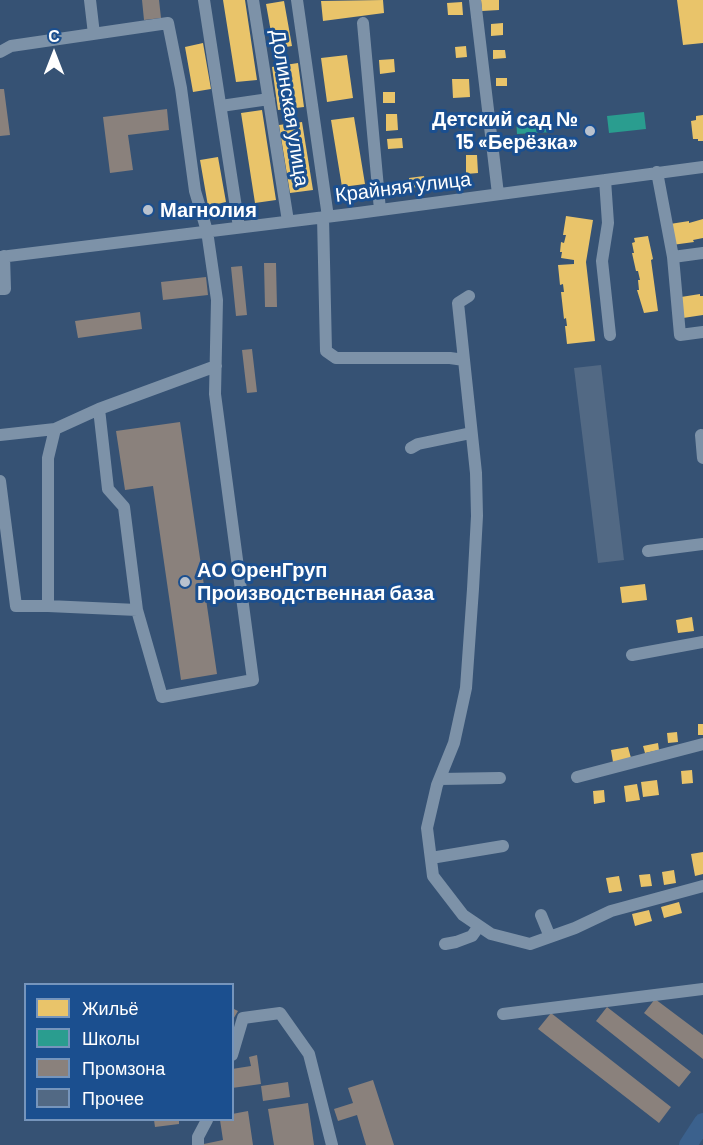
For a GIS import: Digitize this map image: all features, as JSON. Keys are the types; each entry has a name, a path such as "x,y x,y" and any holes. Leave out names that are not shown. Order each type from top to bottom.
{"street":[{"path":"90,0 94,34"},
{"path":"204,0 239,227"},
{"name":"Долинская улица","path":"253,0 288,221"},
{"path":"297,0 325,217 326,351 336,358 464,360"},
{"path":"475,0 498,194"},
{"path":"0,52 11,46 168,23 181,88 195,191 207,231 217,300 215,394 253,680 162,697 137,610 124,507 108,489 99,409"},
{"path":"363,23 380,210"},
{"path":"220,106 269,99"},
{"name":"Крайняя улица","path":"2,257 703,167"},
{"path":"657,172 673,256 680,335 703,332"},
{"path":"605,180 608,223 602,261 610,335"},
{"path":"673,256 703,253"},
{"path":"0,290 5,289 2,257"},
{"path":"469,296 458,303 476,472 477,516 466,688 454,743 440,779 427,828 433,876 463,915 491,934 530,944 602,915 703,886"},
{"path":"0,435 55,429 99,409 216,366"},
{"path":"48,606 48,458 55,429"},
{"path":"411,448 418,444 471,433"},
{"path":"701,435 703,458"},
{"path":"0,481 16,606 137,610"},
{"path":"648,551 703,544"},
{"path":"632,656 703,642"},
{"path":"577,777 703,744"},
{"path":"440,779 500,778"},
{"path":"431,858 502,846"},
{"path":"541,915 550,937"},
{"path":"445,944 472,936 479,926"},
{"path":"503,1014 703,989"},
{"path":"234,1048 243,1018 280,1012 309,1054 332,1145"},
{"path":"198,1145 198,1137 206,1121"}],"building: Жильё":[{"path":"223,0 245,0 257,80 236,82"},
{"path":"383,0 384,13 323,21 321,1"},
{"path":"481,0 499,0 499,10 482,11"},
{"path":"677,0 703,0 703,43 683,45"},
{"path":"284,1 292,46 274,49 266,4"},
{"path":"462,2 463,15 448,15 447,3"},
{"path":"503,23 503,35 491,36 491,24"},
{"path":"203,43 211,89 193,92 185,47"},
{"path":"466,46 467,57 456,58 455,47"},
{"path":"493,50 505,50 506,58 493,59"},
{"path":"347,55 353,98 327,102 321,58"},
{"path":"394,59 395,72 380,74 379,60"},
{"path":"298,63 304,107 278,110 272,67"},
{"path":"496,78 507,78 507,86 496,86"},
{"path":"452,79 469,79 470,97 453,98"},
{"path":"383,92 395,92 395,103 383,103"},
{"path":"262,110 276,200 255,203 241,113"},
{"path":"386,114 397,114 398,130 386,131"},
{"path":"703,115 703,141 698,141 698,139 693,139 691,121 696,120 696,116"},
{"path":"354,117 365,184 342,187 331,120"},
{"path":"473,117 474,126 457,127 456,119"},
{"path":"302,122 313,190 290,193 279,125"},
{"path":"402,138 403,148 388,149 387,139"},
{"path":"466,155 477,155 478,173 466,174"},
{"path":"218,157 226,202 208,206 200,160"},
{"path":"424,176 426,186 410,188 409,178"},
{"path":"566,216 593,220 586,262 595,341 567,344 565,326 567,326 561,292 564,292 563,284 560,285 558,265 574,264 574,260 561,258 562,252 560,252 561,242 564,243 566,235 563,235"},
{"path":"703,219 703,238 693,240 694,242 672,245 670,224 689,221 689,223"},
{"path":"648,236 653,259 651,260 658,311 644,313 637,290 639,290 638,280 640,280 632,253 634,253 632,243 635,242 634,238"},
{"path":"700,294 703,296 703,315 683,318 681,297"},
{"path":"645,584 647,600 622,603 620,587"},
{"path":"692,617 694,631 678,633 676,620"},
{"path":"698,724 703,724 703,735 698,735"},
{"path":"677,732 678,742 668,743 667,733"},
{"path":"658,743 659,750 645,753 643,746"},
{"path":"628,747 631,758 613,762 611,750"},
{"path":"692,770 693,783 682,784 681,771"},
{"path":"657,780 659,795 643,797 641,782"},
{"path":"637,784 640,800 626,802 624,786"},
{"path":"604,790 605,802 594,804 593,791"},
{"path":"703,852 703,874 695,876 691,854"},
{"path":"674,870 676,883 664,885 662,872"},
{"path":"650,874 652,886 641,887 639,875"},
{"path":"619,876 622,891 609,893 606,878"},
{"path":"679,902 682,913 664,918 661,907"},
{"path":"649,910 652,921 635,926 632,914"}],"building: Школы":[{"path":"644,112 646,129 609,133 607,116"},
{"path":"552,115 553,132 517,134 516,117"}],"building: Промзона":[{"path":"142,0 159,0 161,18 144,20"},
{"path":"0,89 4,89 10,135 0,136"},
{"path":"167,109 169,130 128,135 133,170 110,173 103,117"},
{"path":"264,263 276,263 277,307 265,307"},
{"path":"242,266 247,315 236,316 231,267"},
{"path":"206,277 208,295 163,300 161,282"},
{"path":"140,312 142,329 78,338 75,321"},
{"path":"252,349 257,392 247,393 242,350"},
{"name":"АО ОренГруп Производственная база","path":"180,422 217,674 181,680 153,486 125,490 116,431"},
{"path":"655,999 703,1035 703,1059 644,1013"},
{"path":"607,1007 691,1072 679,1087 596,1021"},
{"path":"551,1013 671,1107 659,1123 538,1029"},
{"path":"257,1055 261,1084 234,1088 234,1069 251,1066 249,1057"},
{"path":"373,1080 394,1145 366,1145 357,1115 338,1121 334,1109 353,1103 348,1088"},
{"path":"288,1082 290,1097 263,1101 261,1086"},
{"path":"308,1103 314,1145 274,1145 268,1109"},
{"path":"248,1111 253,1145 199,1145 223,1140 220,1121 234,1121 234,1114"},
{"path":"154,1121 179,1121 179,1124 155,1127"}],"building: Прочее":[{"path":"601,365 624,560 598,563 574,368"}],"waterway":[{"path":"688,1145 703,1122"}],"place":[{"name":"Детский сад № 15 «Берёзка»","path":"590,131"},
{"name":"Магнолия","path":"148,210"},
{"name":"АО ОренГруп Производственная база","path":"185,582"}]}
